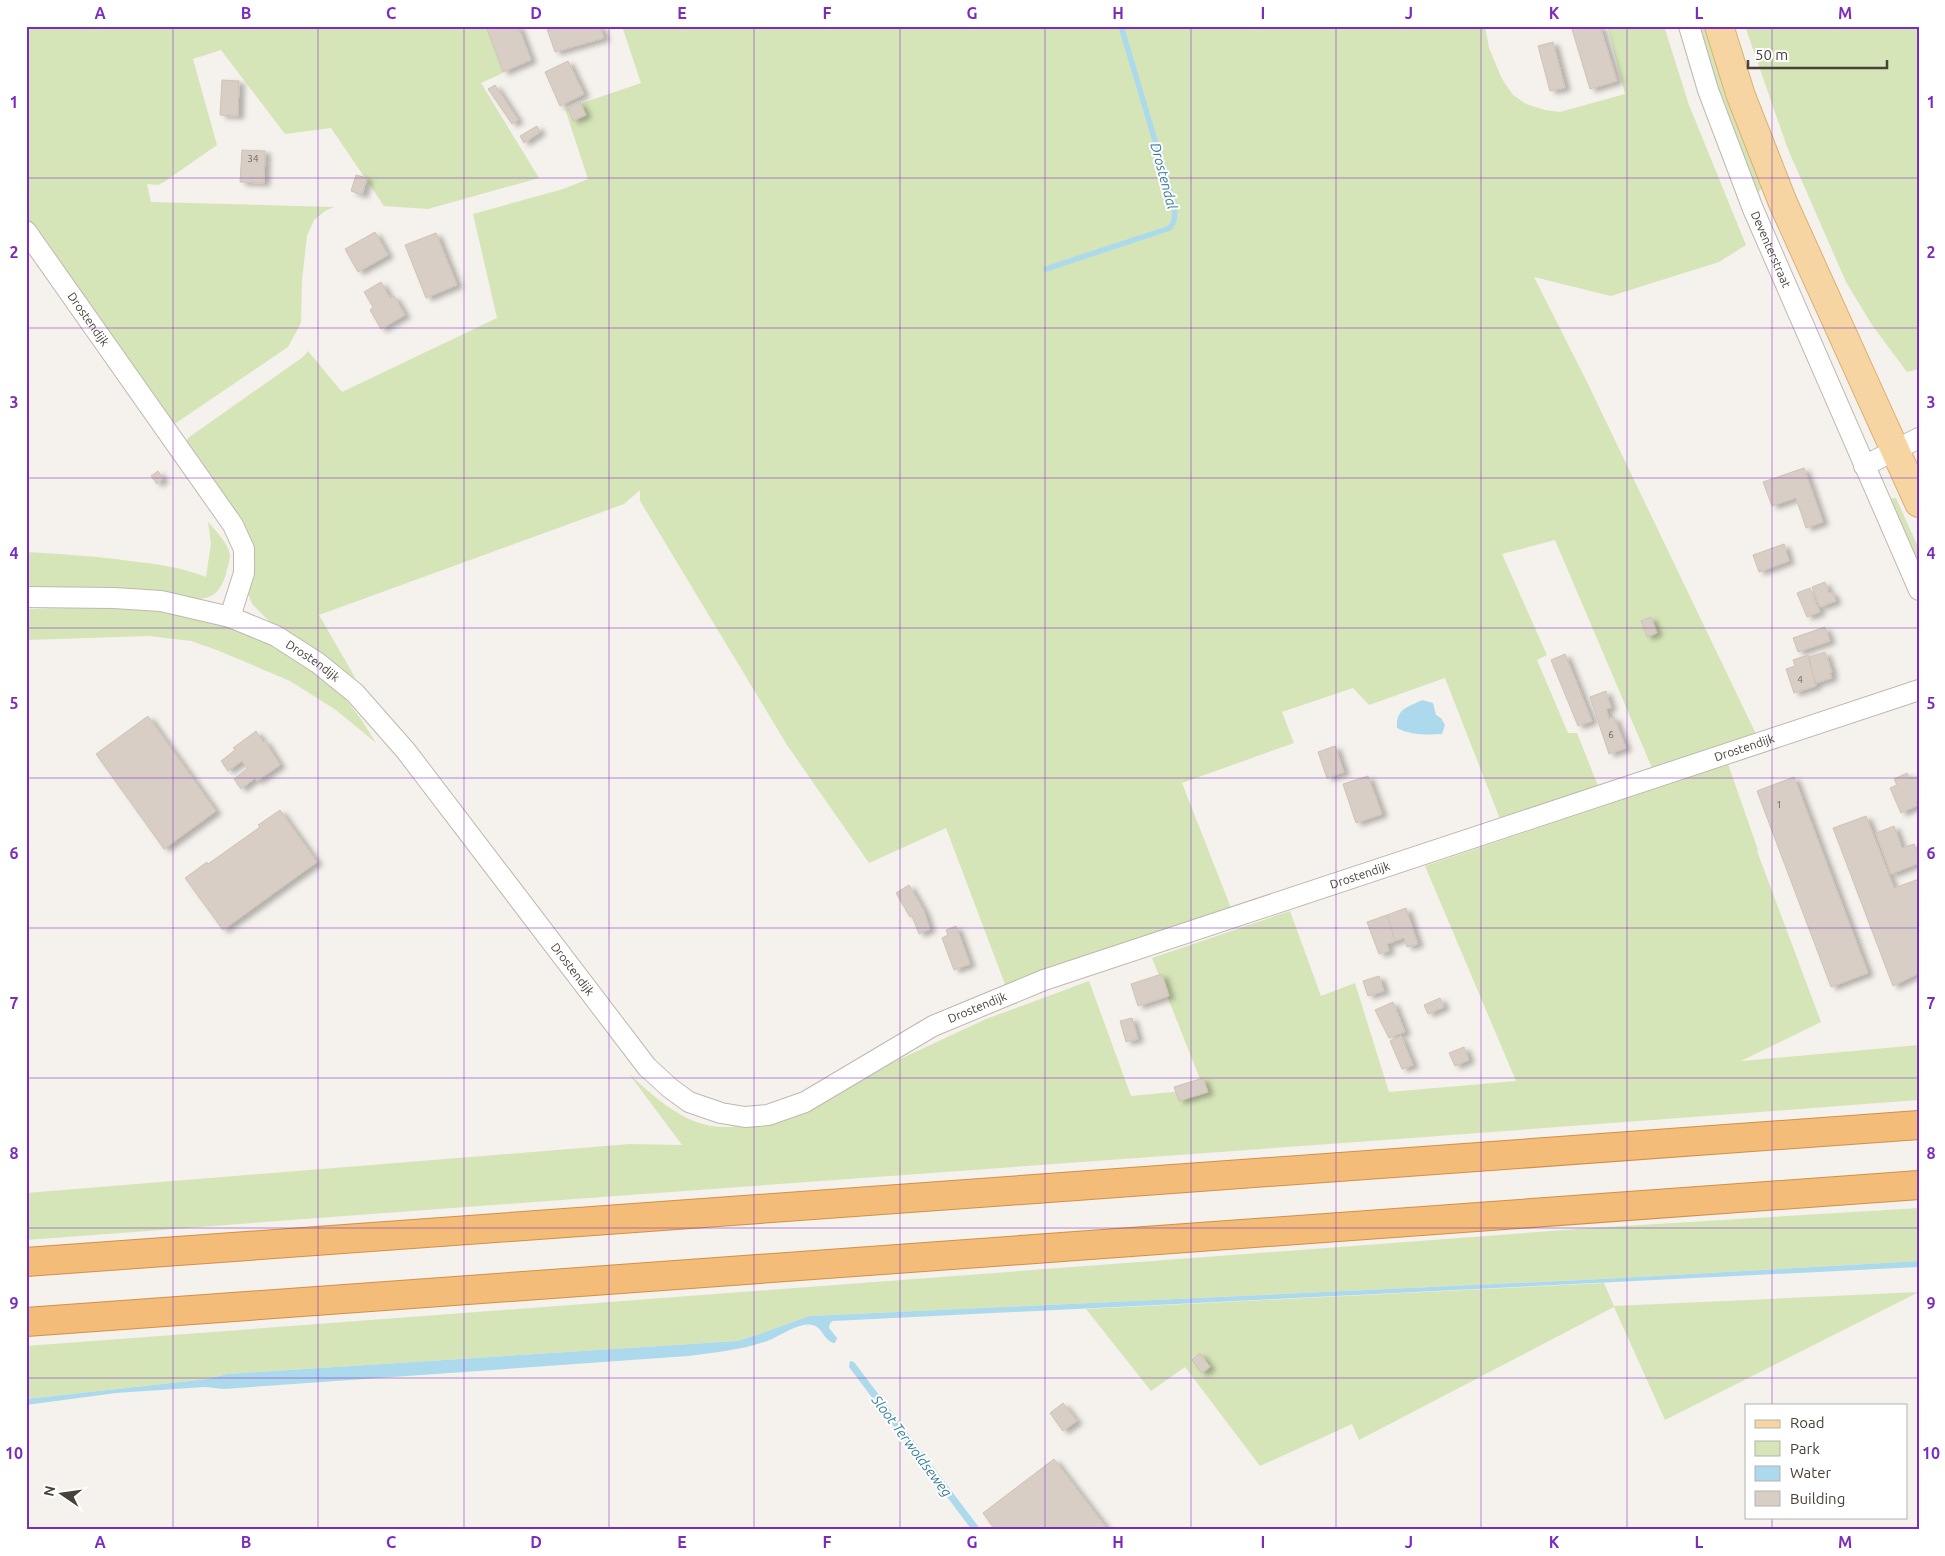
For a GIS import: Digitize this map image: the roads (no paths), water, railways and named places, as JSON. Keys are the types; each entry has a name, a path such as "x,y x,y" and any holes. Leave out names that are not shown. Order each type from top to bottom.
{"highway":[{"path":"26,1262 1919,1125"},
{"path":"26,1322 1919,1185"}],"main road":[{"path":"1719,26 1741,96 1784,203 1907,444 1919,503"}],"street":[{"name":"Deventerstraat","path":"1689,26 1708,90 1753,209 1919,590"},
{"name":"Drostendijk","path":"26,231 233,525 244,549 244,574 230,617"},
{"path":"1864,466 1907,444"},
{"name":"Drostendijk","path":"26,597 114,598 161,601 230,617 276,636 318,663 355,693 406,751 647,1067 689,1102 721,1113 745,1117 768,1114 805,1102 933,1026 1044,980 1919,690"}],"water":[{"path":"1422,700 1433,703 1436,715 1441,718 1445,725 1442,734 1413,733 1397,728 1400,713 1407,707"},
{"path":"1919,1261 1919,1267 833,1321 830,1323 829,1328 837,1338 835,1343 828,1340 816,1326 802,1325 752,1346 688,1356 224,1389 205,1387 116,1393 26,1405 26,1399 207,1379 227,1374 737,1341 810,1316 1602,1279"},
{"name":"Sloot Terwoldseweg","path":"850,1361 854,1362 981,1530 972,1530 849,1367"}],"waterway":[{"name":"Drostendal","path":"1046,269 1170,228 1174,221 1175,208 1121,26"}]}
